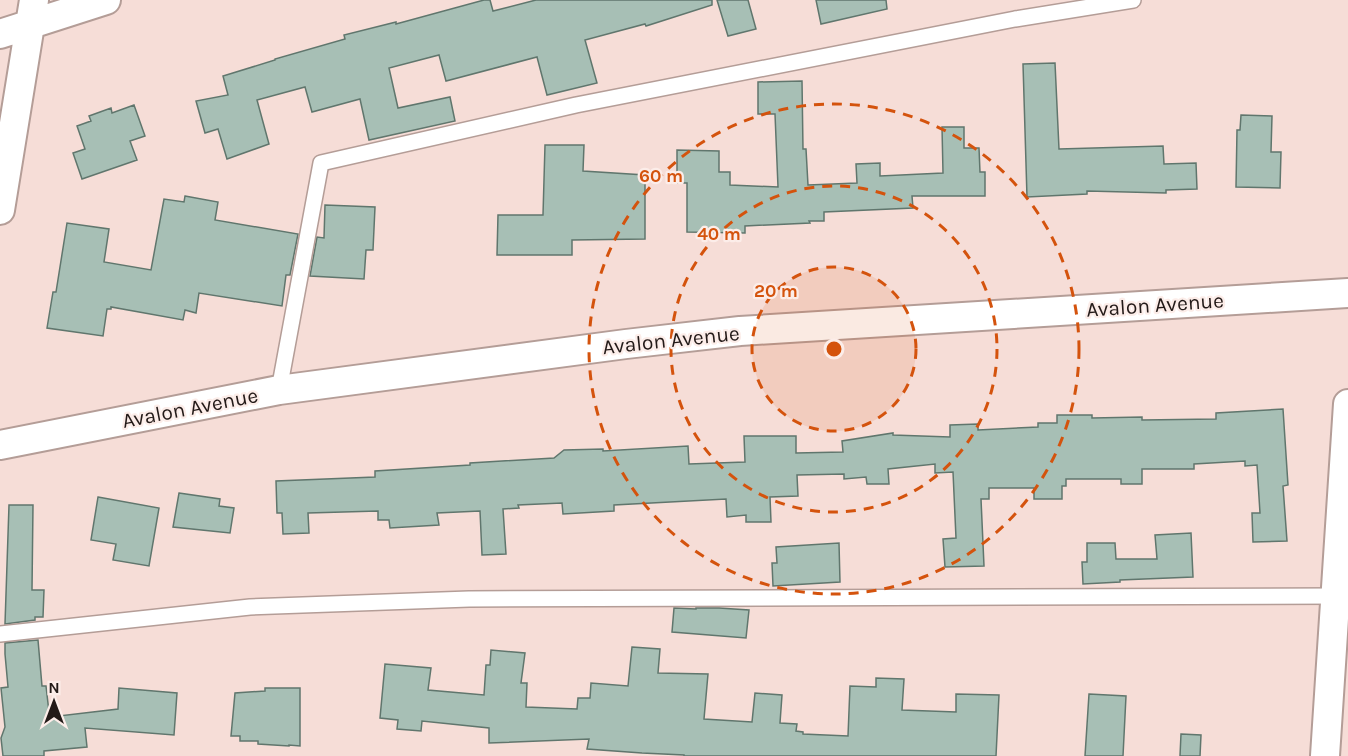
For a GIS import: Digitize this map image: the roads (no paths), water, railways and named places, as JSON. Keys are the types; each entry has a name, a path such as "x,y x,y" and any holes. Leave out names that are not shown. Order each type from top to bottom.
{"street":[{"path":"0,34 32,12 106,0"},
{"path":"0,210 32,12"},
{"name":"Avalon Avenue","path":"0,445 279,390 740,331 1348,293"},
{"path":"1325,756 1342,596 1348,404"}],"lane":[{"path":"279,390 321,163 576,105 1015,19 1133,0"},
{"path":"0,634 250,607 469,599 1342,596"}]}
